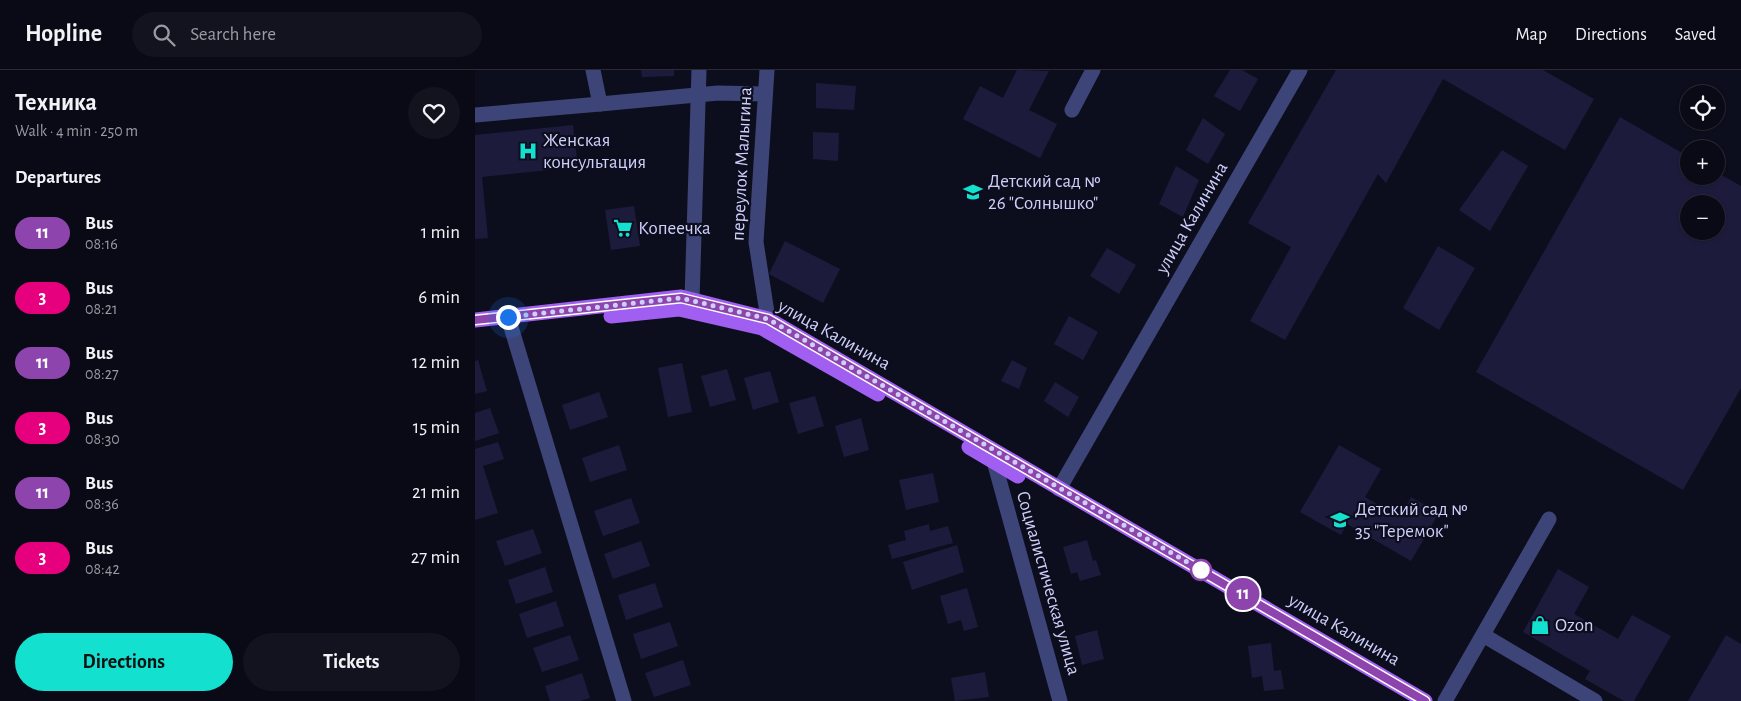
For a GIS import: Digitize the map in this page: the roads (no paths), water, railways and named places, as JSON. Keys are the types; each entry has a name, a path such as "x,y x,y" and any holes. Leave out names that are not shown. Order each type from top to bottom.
{"main road":[{"name":"улица Калинина","path":"475,320 509,321 681,298 768,319 1059,489 1315,635 1425,701"},
{"path":"475,330 509,321 679,309 761,328 1059,498 1407,701"}],"street":[{"path":"593,70 600,104"},
{"path":"692,300 699,70"},
{"name":"переулок Малыгина","path":"767,70 756,242 768,319"},
{"path":"1072,110 1093,70"},
{"name":"улица Калинина","path":"1059,489 1300,70"},
{"path":"475,114 725,93 765,94"},
{"path":"509,321 624,701"},
{"name":"Социалистическая улица","path":"990,447 1060,701"},
{"path":"1445,701 1549,519"},
{"path":"1483,635 1595,701"}],"place":[{"name":"Женская консультация","path":"528,151"},
{"name":"Детский сад № 26 \"Солнышко\"","path":"973,192"},
{"name":"Копеечка","path":"623,228"},
{"name":"Детский сад № 35 \"Теремок\"","path":"1340,520"},
{"name":"Ozon","path":"1540,625"}]}
